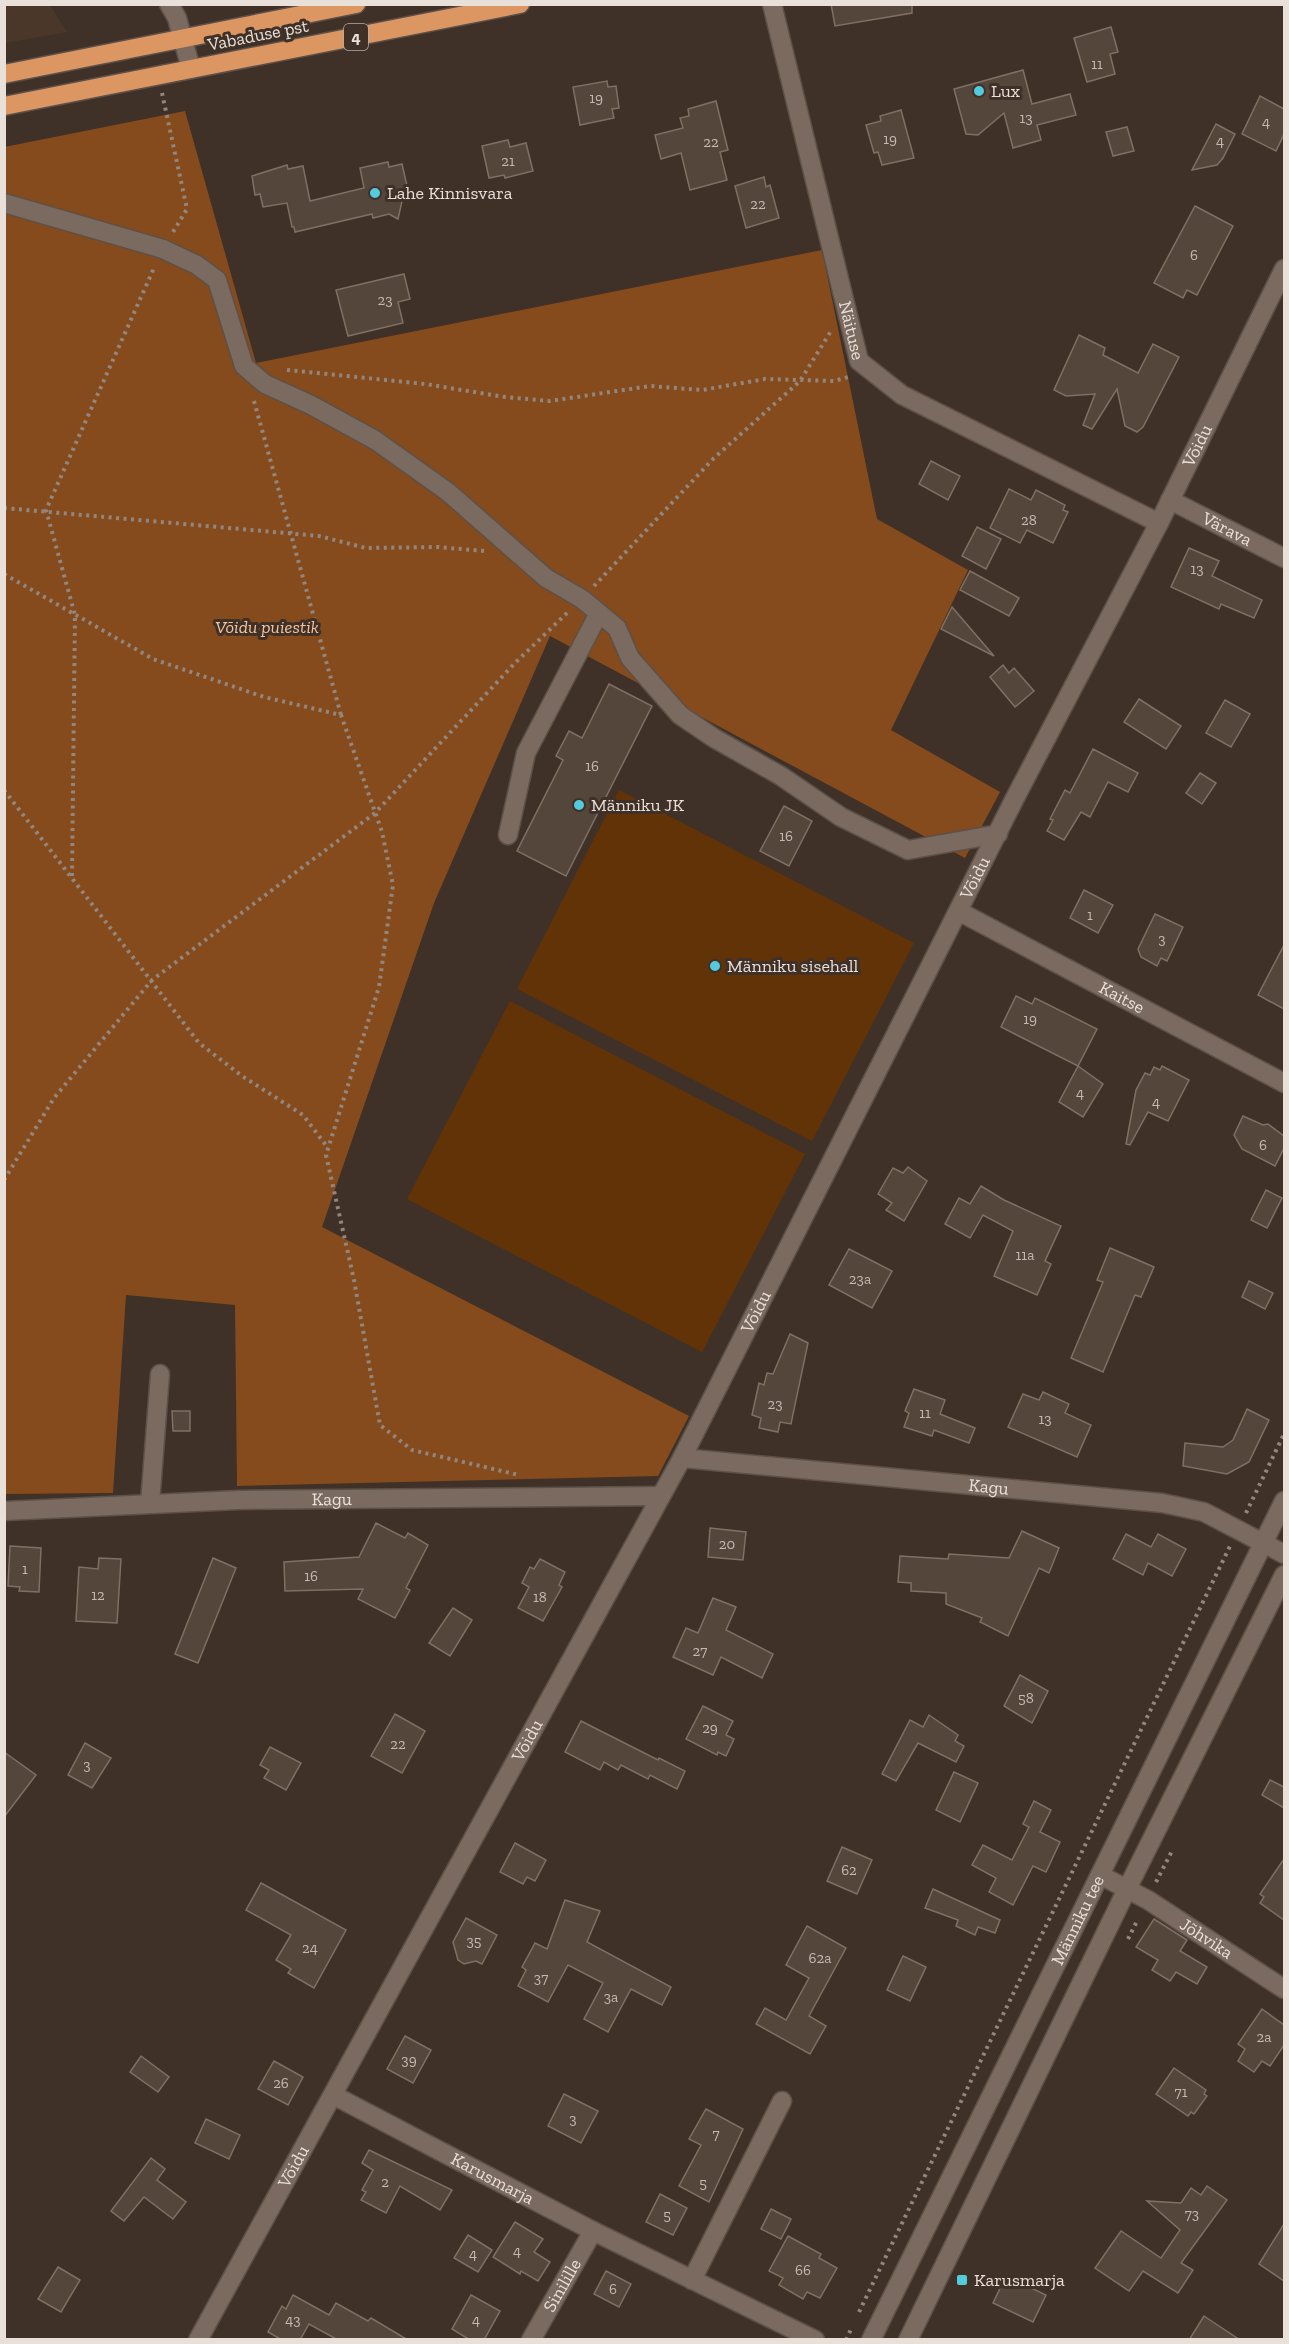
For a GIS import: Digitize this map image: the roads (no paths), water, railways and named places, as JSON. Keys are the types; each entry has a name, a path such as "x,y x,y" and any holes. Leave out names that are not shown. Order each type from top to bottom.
{"highway":[{"name":"Vabaduse pst","path":"4,74 356,4"},
{"name":"Vabaduse pst","path":"4,106 520,4"}],"street":[{"path":"169,4 184,37 191,69"},
{"name":"Näituse","path":"772,4 859,361 902,395 1159,523"},
{"path":"4,203 163,249 197,265 218,280 244,366 258,378 375,440 448,492 546,578 582,599 617,628 630,658 680,715 841,817 908,850 998,834"},
{"name":"Võidu","path":"198,2340 682,1458 998,834 1159,523 1284,269"},
{"name":"Värava","path":"1170,500 1284,558"},
{"path":"508,835 526,753 599,613"},
{"name":"Kaitse","path":"960,912 1284,1083"},
{"path":"150,1503 160,1374"},
{"name":"Kagu","path":"682,1458 1162,1503 1204,1512 1284,1554"},
{"name":"Kagu","path":"4,1511 237,1500 660,1496"},
{"name":"Männiku tee","path":"871,2340 1284,1501"},
{"name":"Männiku tee","path":"908,2340 1127,1889 1284,1575"},
{"name":"Jõhvika","path":"1100,1875 1148,1900 1284,1989"},
{"name":"Karusmarja","path":"333,2095 593,2232 814,2340"},
{"path":"692,2280 782,2101"},
{"name":"Sinilille","path":"531,2340 593,2232"}],"place":[{"name":"Lux","path":"979,91"},
{"name":"Lahe Kinnisvara","path":"375,193"},
{"name":"Männiku JK","path":"579,805"},
{"name":"Männiku sisehall","path":"715,966"},
{"name":"Karusmarja","path":"962,2280"}],"park label":[{"name":"Võidu puiestik","path":"267,627"}]}
